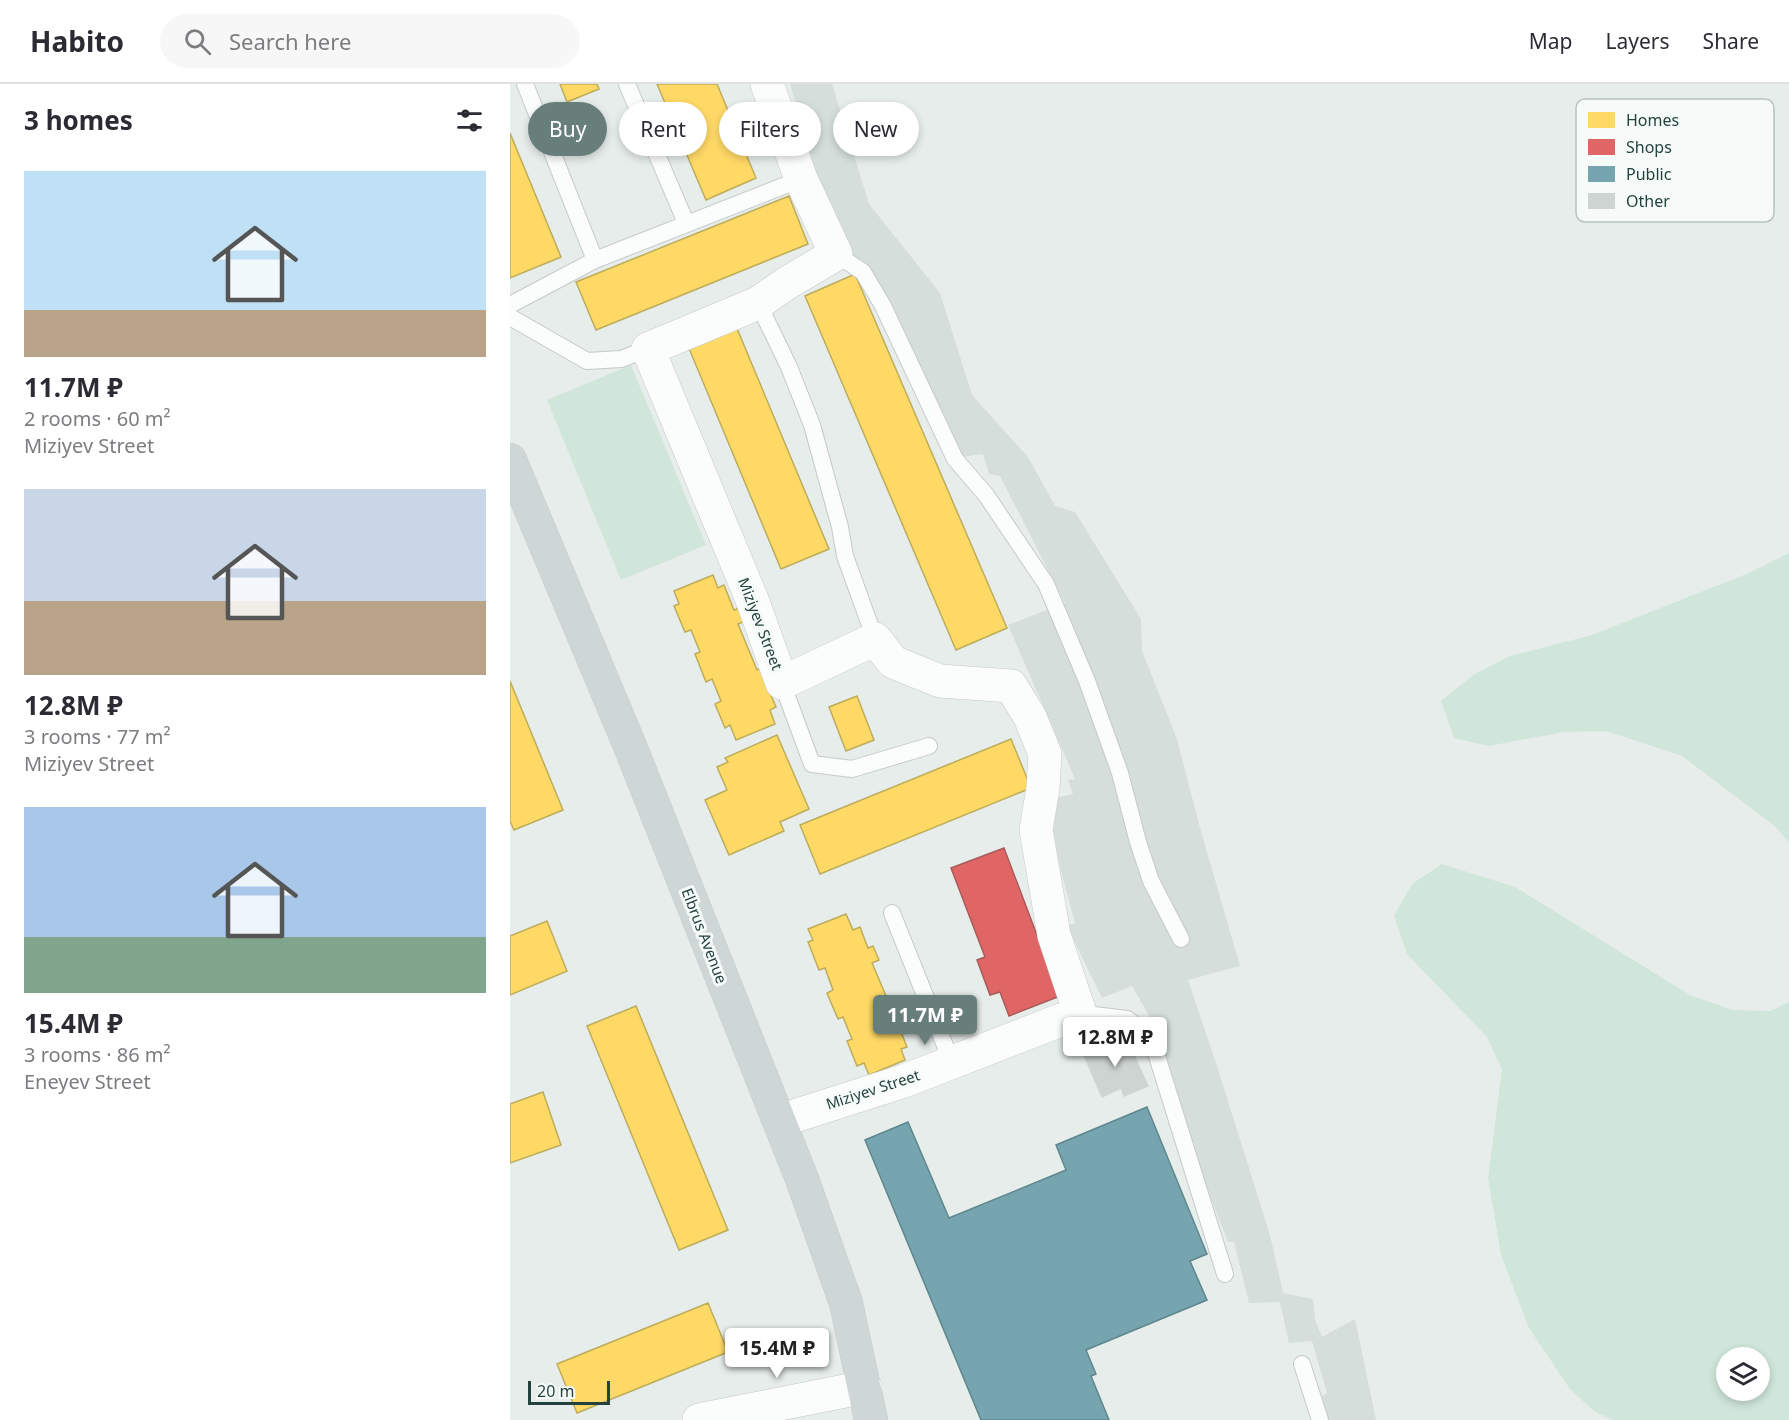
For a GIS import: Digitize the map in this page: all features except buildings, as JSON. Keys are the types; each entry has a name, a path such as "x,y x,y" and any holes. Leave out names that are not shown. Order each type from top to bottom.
{"main road":[{"name":"Elbrus Avenue","path":"510,460 630,746 829,1253 846,1304 871,1420"}],"street":[{"path":"648,349 758,303 836,254 801,179 767,84"},
{"name":"Miziyev Street","path":"648,349 753,602 782,683 875,639"},
{"path":"875,639 893,662 940,681 1011,686 1030,717 1045,754 1043,788 1036,830 1038,842 1054,935 1081,1016"},
{"name":"Miziyev Street","path":"779,1121 904,1081 1061,1020 1081,1016"},
{"path":"699,1420 865,1387"}],"lane":[{"path":"525,84 595,260"},
{"path":"627,84 686,223"},
{"path":"510,305 595,260 801,179"},
{"path":"836,254 863,272 884,306 955,459 986,495 1046,584 1087,681 1120,773 1138,842 1151,880 1181,939"},
{"path":"758,303 789,367 812,425 840,527 845,556 875,639"},
{"path":"510,317 587,361 621,359 648,349"},
{"path":"782,683 812,764 852,769 929,746"},
{"path":"892,913 952,1062"},
{"path":"1081,1016 1094,1015 1128,1019 1151,1037 1225,1274"},
{"path":"1302,1364 1320,1420"}],"shaded area":[{"path":"790,84 832,84 838,102 833,102 833,156 854,156 869,204 940,293 972,395 1028,457 1055,506 1075,512 1141,619 1142,651 1177,739 1240,966 1188,980 1270,1235 1283,1293 1313,1299 1315,1320 1322,1337 1355,1319 1376,1420 1326,1420 1321,1397 1327,1393 1312,1341 1289,1343 1280,1302 1249,1303 1234,1242 1228,1242 1192,1150 1155,1026 1132,986 1102,998 1067,926 1075,923 1061,871 1047,800 1073,794 1068,780 1075,779 1008,625 1065,603 1000,476 989,474 983,454 962,457 936,399 906,345 843,254 809,163 811,156 821,156 821,102 795,102"}],"green space":[{"path":"631,365 706,545 621,580 547,400"},
{"path":"1789,553 1789,843 1776,827 1682,756 1606,731 1564,732 1489,746 1454,738 1441,701 1473,675 1510,656 1592,635 1749,573"},
{"path":"1442,864 1515,887 1690,995 1732,1010 1770,1011 1789,1002 1789,1420 1613,1420 1595,1412 1570,1389 1529,1328 1501,1255 1488,1178 1502,1069 1487,1037 1407,954 1394,916 1412,884"}]}
